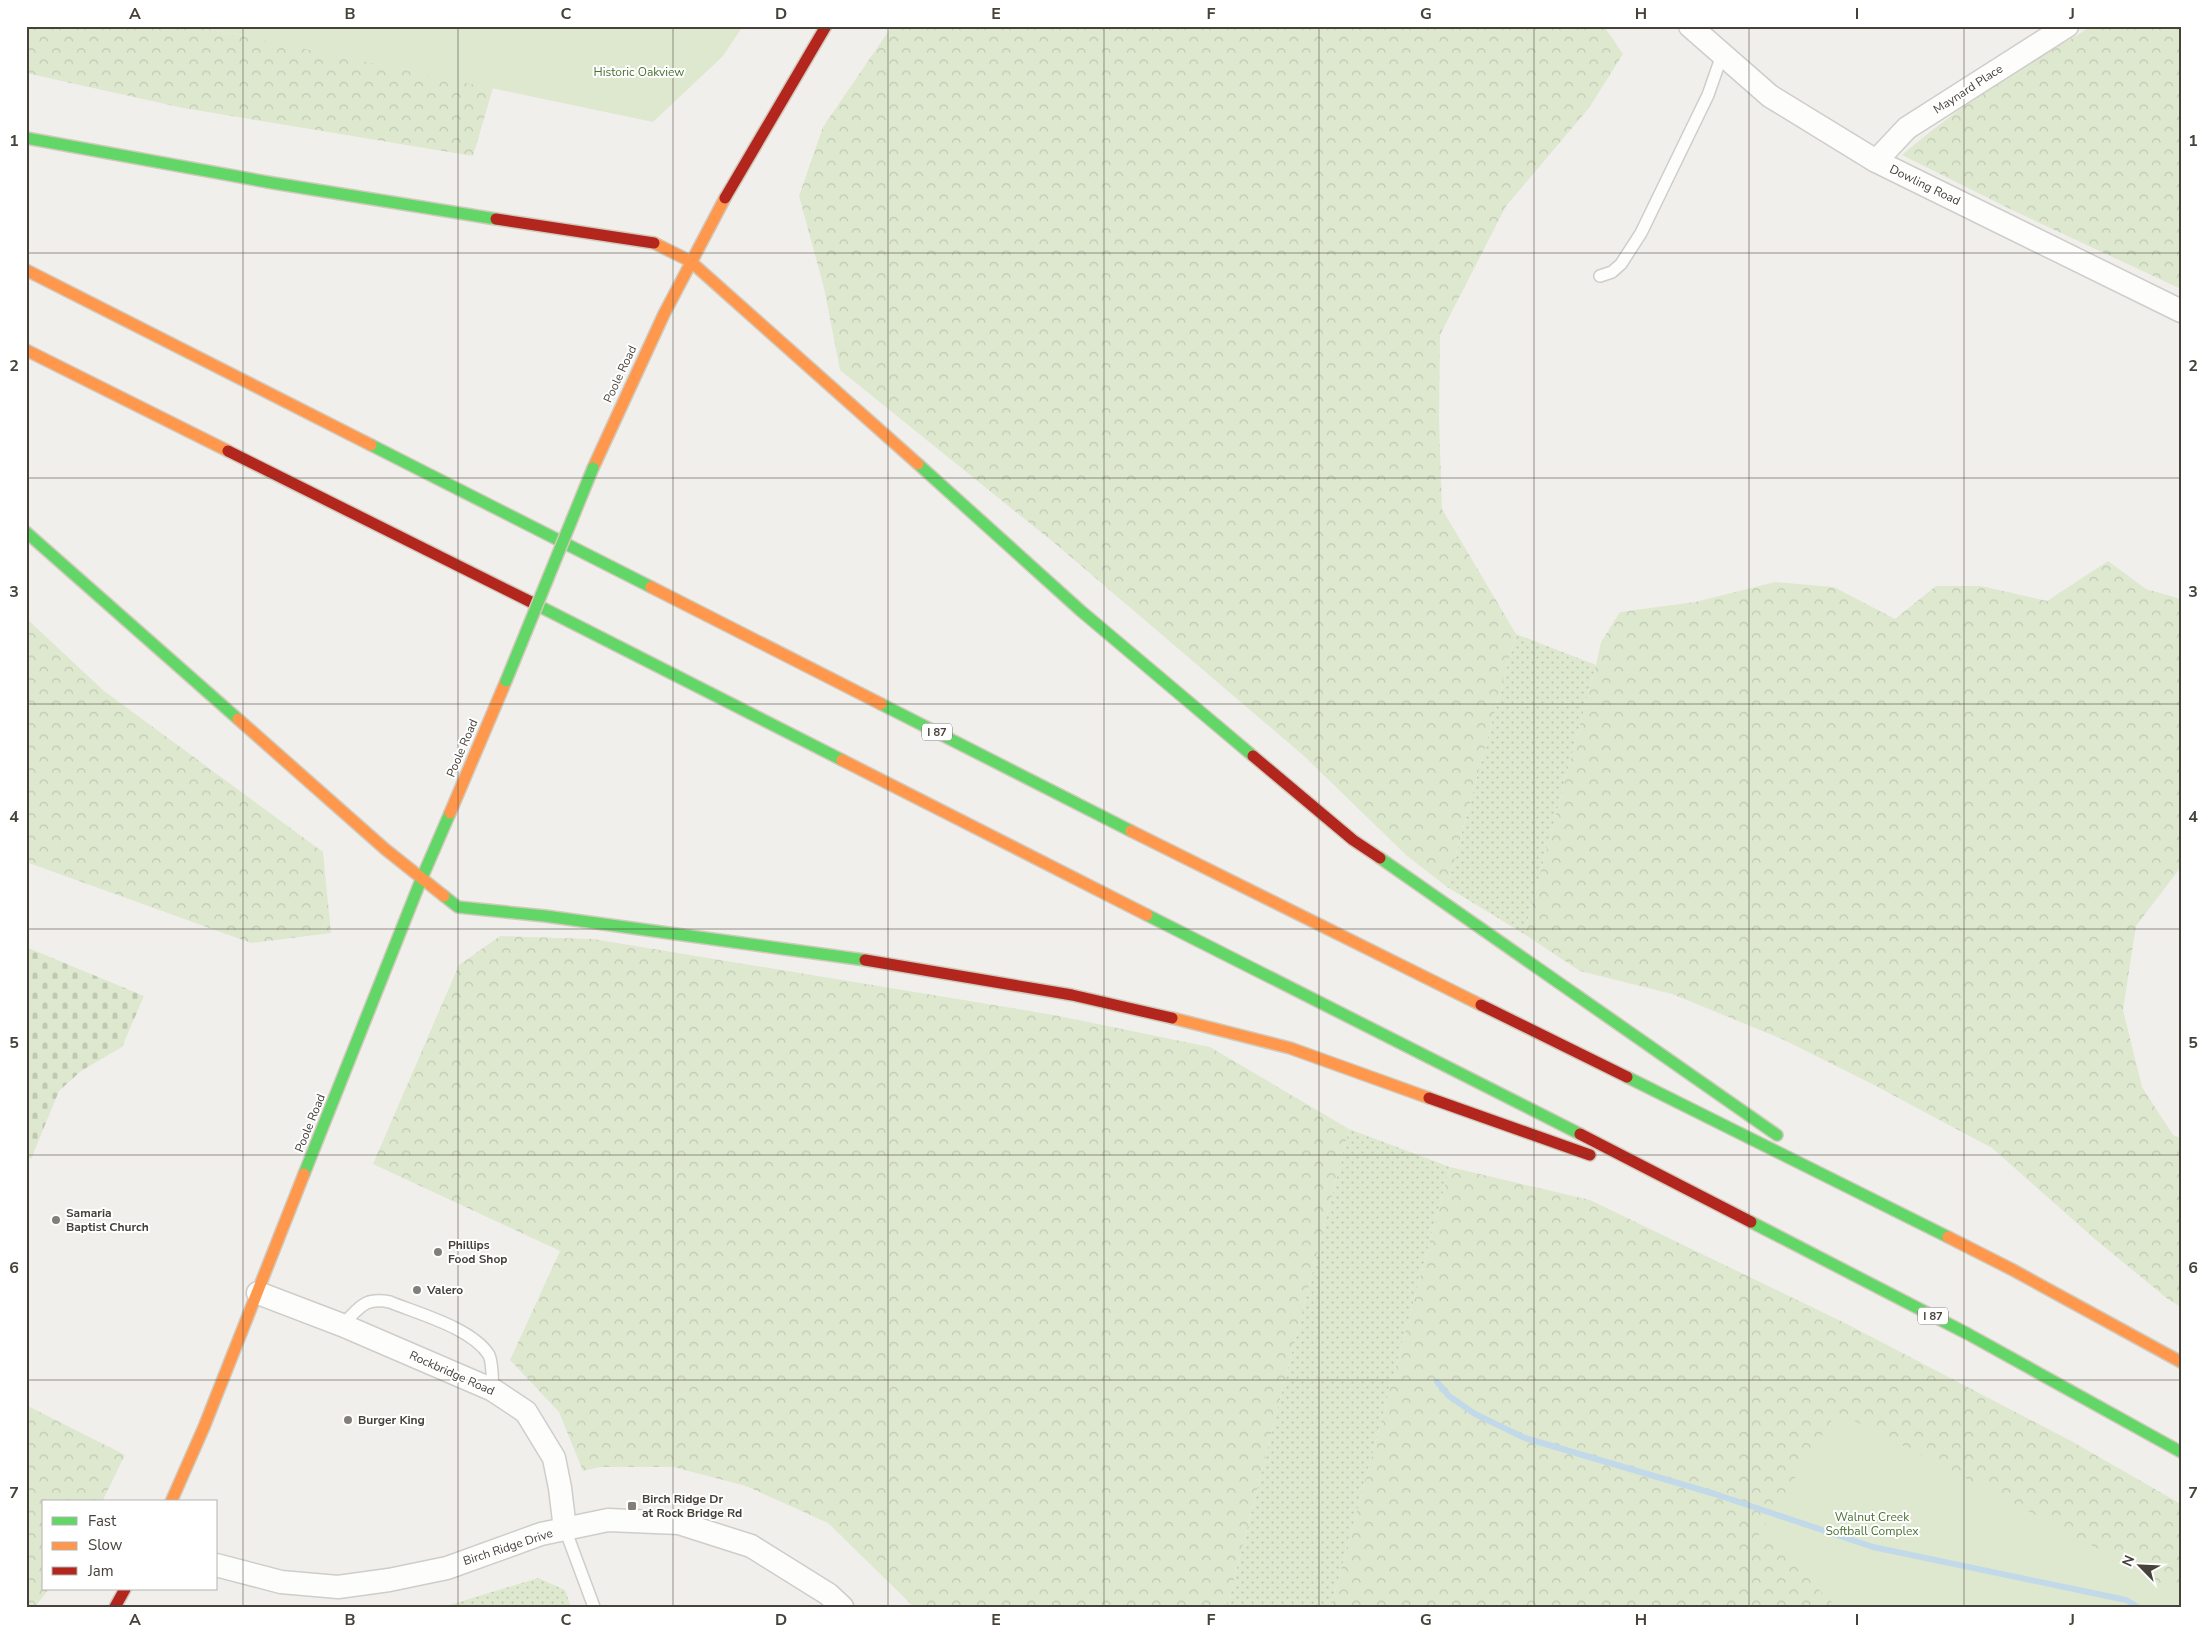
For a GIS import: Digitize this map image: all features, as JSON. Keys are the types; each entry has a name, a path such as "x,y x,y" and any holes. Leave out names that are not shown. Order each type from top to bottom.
{"main road":[{"name":"Poole Road","path":"172,1500 195,1449 258,1293 421,880 506,681 592,468 640,362 690,261 745,161 826,26"},
{"path":"26,138 282,184 655,243 690,261 1081,611 1353,840 1852,1188"},
{"name":"I 87","path":"26,270 1196,864 1852,1188 2013,1270 2181,1362"},
{"name":"I 87","path":"26,350 524,599 1681,1186 1968,1334 2181,1452"},
{"path":"26,532 421,880 458,907 545,916 875,961 1072,995 1210,1026 1290,1048 1681,1186"},
{"path":"115,1607 124,1590"}],"street":[{"name":"Dowling Road","path":"1690,26 1770,96 1876,161 2181,311"},
{"name":"Maynard Place","path":"1876,161 1907,128 2046,32 2067,26"},
{"name":"Rockbridge Road","path":"258,1293 342,1325 493,1390 526,1412 554,1458 560,1488 564,1529"},
{"name":"Birch Ridge Drive","path":"218,1566 281,1582 338,1587 389,1580 447,1568 541,1534 608,1520 679,1523 751,1546 828,1594 842,1607"}],"lane":[{"path":"1600,276 1612,272 1621,264 1641,233 1708,95 1722,54"},
{"path":"342,1325 368,1301 379,1300 390,1302 454,1328 475,1340 490,1357 493,1390"},
{"path":"564,1529 594,1607"}],"green space":[{"path":"26,26 196,26 493,88 473,156 183,108 26,73"},
{"name":"Historic Oakview","path":"196,26 743,26 723,56 653,122"},
{"path":"892,26 1604,26 1623,54 1589,108 1506,206 1440,335 1439,419 1442,509 1516,634 1447,887 1406,855 1305,757 1058,546 840,370 824,288 799,196 823,127"},
{"path":"2092,26 2181,26 2181,289 2014,211 1902,155 1970,102"},
{"path":"2108,561 2146,589 2181,599 2181,867 2136,926 2123,1010 2142,1087 2173,1135 2181,1138 2181,1307 2169,1300 2096,1240 1992,1148 1876,1086 1782,1039 1672,994 1580,971 1524,934 1601,642 1620,612 1695,602 1775,582 1834,587 1895,619 1936,586 1981,586 2047,601"},
{"path":"26,618 104,691 323,852 331,933 251,943 26,862"},
{"path":"1516,634 1596,665 1524,934 1447,887"},
{"path":"500,936 593,939 1054,1015 1210,1047 1349,1129 1227,1607 914,1607 828,1523 746,1486 673,1467 601,1467 583,1471 559,1412 510,1360 560,1251 373,1164 459,965"},
{"path":"26,947 144,996 122,1047 81,1071 59,1091 31,1159 26,1157"},
{"path":"1349,1129 1450,1167 1331,1607 1227,1607"},
{"path":"1450,1167 1590,1200 1845,1323 2073,1442 2181,1504 2181,1607 1331,1607"},
{"path":"26,1405 125,1455 103,1500 42,1500 42,1590 48,1590 35,1607 26,1607"},
{"name":"Walnut Creek Softball Complex","path":"1837,1412 1924,1456 2181,1595 2181,1607 1837,1607 1781,1548 1756,1539"},
{"path":"538,1578 565,1590 571,1607 443,1607"}],"waterway":[{"path":"1437,1382 1449,1396 1475,1414 1525,1438 1715,1494 1873,1547 2126,1600 2138,1607"}],"traffic: fast":[{"path":"26,138 273,183 496,219"},
{"path":"371,445 651,587"},
{"path":"918,464 1081,611 1253,756"},
{"path":"506,681 593,468"},
{"path":"26,532 238,719"},
{"path":"531,602 842,760"},
{"path":"881,704 1131,831"},
{"path":"304,1174 421,880 450,813"},
{"path":"1380,858 1777,1135"},
{"path":"444,896 458,907 545,916 865,960"},
{"path":"1147,915 1580,1134"},
{"path":"1627,1077 1948,1237"},
{"path":"1751,1222 1968,1334 2181,1452"}],"traffic: slow":[{"path":"593,468 664,314 725,198"},
{"path":"654,243 690,261 918,464"},
{"path":"26,270 371,445"},
{"path":"26,350 228,451"},
{"path":"651,587 881,704"},
{"path":"450,813 506,681"},
{"path":"238,719 385,849 444,896"},
{"path":"842,760 1147,915"},
{"path":"1131,831 1481,1005"},
{"path":"1172,1018 1290,1048 1429,1098"},
{"path":"172,1500 204,1427 304,1174"},
{"path":"1948,1237 2013,1270 2181,1362"}],"traffic: jam":[{"path":"725,198 826,26"},
{"path":"496,219 654,243"},
{"path":"228,451 531,602"},
{"path":"1253,756 1353,840 1380,858"},
{"path":"865,960 1072,995 1172,1018"},
{"path":"1481,1005 1627,1077"},
{"path":"1429,1098 1590,1155"},
{"path":"1580,1134 1751,1222"},
{"path":"115,1607 124,1590"}],"place":[{"name":"Samaria Baptist Church","path":"56,1220"},
{"name":"Phillips Food Shop","path":"438,1252"},
{"name":"Valero","path":"417,1290"},
{"name":"Burger King","path":"348,1420"},
{"name":"Birch Ridge Dr at Rock Bridge Rd","path":"632,1506"}]}
